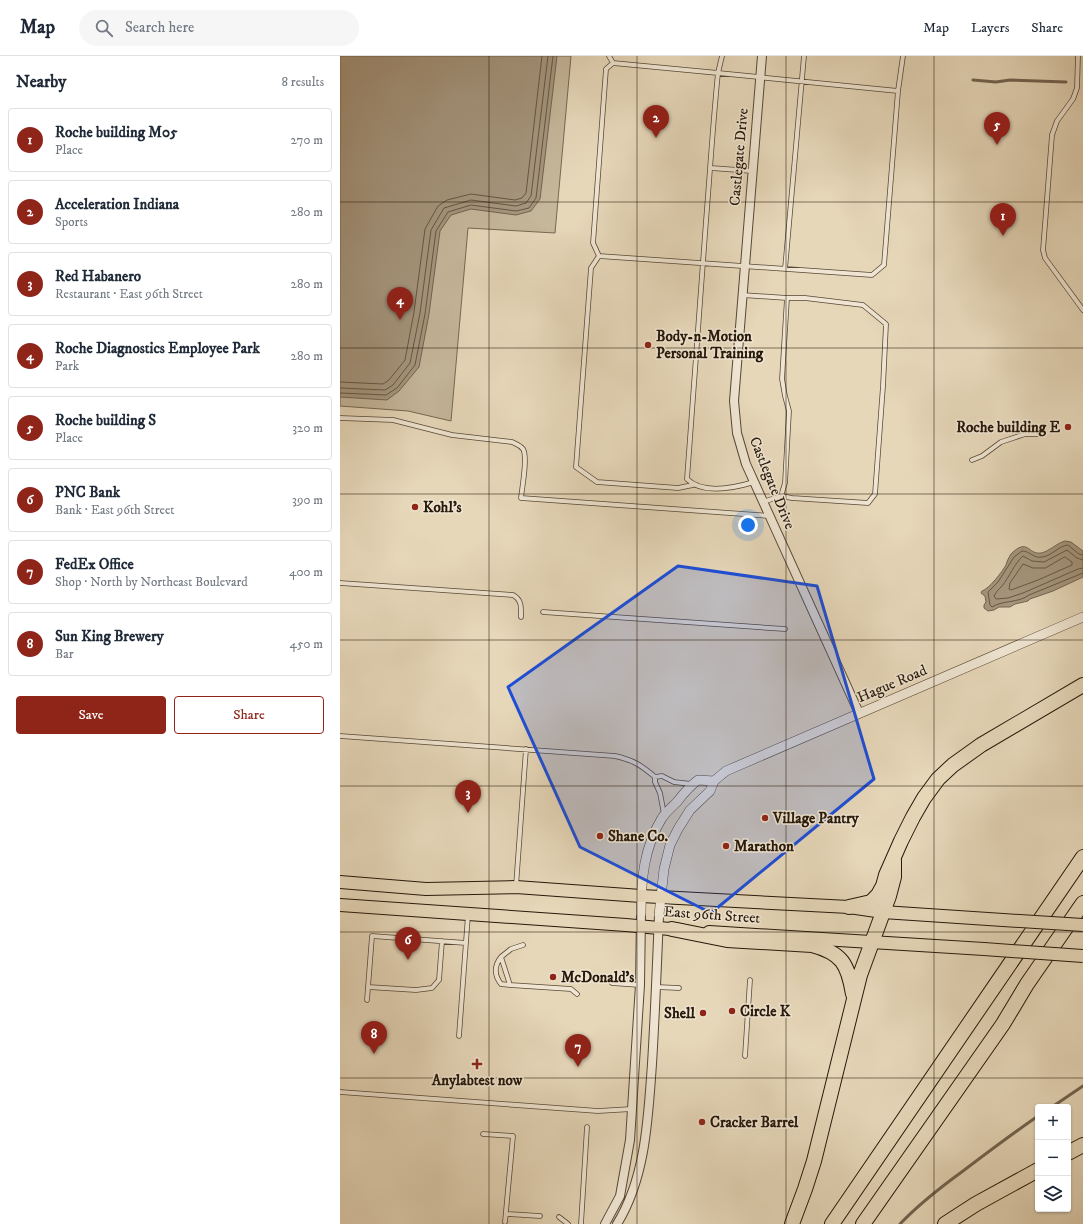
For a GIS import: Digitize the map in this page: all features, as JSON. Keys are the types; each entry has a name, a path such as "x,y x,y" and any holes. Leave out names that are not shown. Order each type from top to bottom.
{"highway":[{"path":"850,907 871,902 878,895 913,817 924,798 938,779 981,745 1083,685"},
{"path":"832,1224 1083,857"},
{"path":"792,1224 814,1161 860,975 894,877 894,860"},
{"path":"863,1224 1003,1024 1027,984 1083,903"},
{"path":"665,929 727,940 812,945 822,948 839,956 851,979 854,998"},
{"path":"1071,1151 1083,1145"},
{"path":"945,1224 976,1204 1035,1172"}],"main road":[{"name":"East 96th Street","path":"340,882 426,889 516,887 641,896 850,907 883,912 1083,925"},
{"name":"East 96th Street","path":"340,905 641,926 665,929 872,941 1083,956"}],"street":[{"name":"Castlegate Drive","path":"762,56 734,400 737,433 754,482 859,713"},
{"name":"Hague Road","path":"659,915 664,869 670,845 690,810 710,791 714,781 726,771 1083,617"},
{"path":"606,1224 620,1196 630,1140 640,985 641,896 643,874 648,852 656,831 664,816 692,784 698,780 714,781"},
{"path":"618,1224 630,1198 640,1167 649,1104 656,987 665,929 659,915"}],"lane":[{"path":"609,56 613,63"},
{"path":"693,485 686,479 718,73 722,56"},
{"path":"786,269 804,56"},
{"path":"599,256 872,275 884,265 898,91 903,56"},
{"path":"1078,56 1077,88 1073,99 1057,121 1052,135 1043,250 1045,258 1083,310"},
{"path":"599,256 593,243 606,69 613,63 898,91"},
{"path":"710,168 752,171"},
{"path":"599,256 591,268 576,467 597,482 678,488 693,485 709,488 734,488 754,482"},
{"path":"742,295 804,298 863,304 886,324 875,494 868,503 837,502 781,496 763,502"},
{"path":"781,496 785,483 789,410 782,379 787,298"},
{"path":"340,418 393,420 452,435 512,442 519,445 524,451 521,498 770,516"},
{"path":"972,460 982,456 1001,442 1025,434 1038,434"},
{"path":"340,583 513,595 518,598 521,604 521,616"},
{"path":"543,612 785,629"},
{"path":"340,736 616,756 638,763 655,777 655,782 660,793 664,816"},
{"path":"516,887 526,749"},
{"path":"655,777 662,776 674,782 692,784"},
{"path":"460,1036 468,914"},
{"path":"367,1000 372,936 466,943"},
{"path":"368,987 416,990 432,988 439,980 442,941"},
{"path":"523,945 511,950 501,957 496,964 496,977 501,984 571,989 577,994"},
{"path":"501,957 510,985"},
{"path":"745,1056 750,980"},
{"path":"612,983 640,985"},
{"path":"656,987 679,988"},
{"path":"340,1092 598,1111 632,1109"},
{"path":"581,1224 587,1127"},
{"path":"483,1134 513,1136 506,1222"},
{"path":"506,1214 540,1216"},
{"path":"559,1217 568,1224"}],"highlighted area":[{"path":"678,566 817,586 874,779 711,913 580,847 508,687"}],"shaded area":[{"path":"340,56 571,56 555,233 468,228 451,421 408,411 340,406"}],"water":[{"path":"340,56 557,56 540,199 531,211 516,215 471,209 451,215 440,231 429,314 419,367 399,391 387,400 340,397"},
{"path":"1065,541 1071,542 1083,551 1083,577 1053,591 1010,607 999,607 988,611 984,608 986,602 985,596 981,593 982,591 985,590 1002,572 1011,554 1017,549 1025,547 1033,552 1041,553"}],"waterway":[{"path":"973,80 996,82 1010,80 1066,82"},
{"path":"1056,1104 1083,1086"},
{"path":"900,1224 938,1190 1035,1118"}],"place":[{"name":"Acceleration Indiana","path":"656,138"},
{"name":"Roche building S","path":"997,145"},
{"name":"Roche building M05","path":"1003,236"},
{"name":"Roche Diagnostics Employee Park","path":"400,320"},
{"name":"Body-n-Motion Personal Training","path":"648,345"},
{"name":"Roche building E","path":"1068,427"},
{"name":"Kohl's","path":"415,507"},
{"name":"Red Habanero","path":"468,813"},
{"name":"Village Pantry","path":"765,818"},
{"name":"Shane Co.","path":"600,836"},
{"name":"Marathon","path":"726,846"},
{"name":"PNC Bank","path":"408,960"},
{"name":"McDonald's","path":"553,977"},
{"name":"Circle K","path":"732,1011"},
{"name":"Shell","path":"703,1013"},
{"name":"Sun King Brewery","path":"374,1054"},
{"name":"Anylabtest now","path":"477,1064"},
{"name":"FedEx Office","path":"578,1067"},
{"name":"Cracker Barrel","path":"702,1122"}]}
